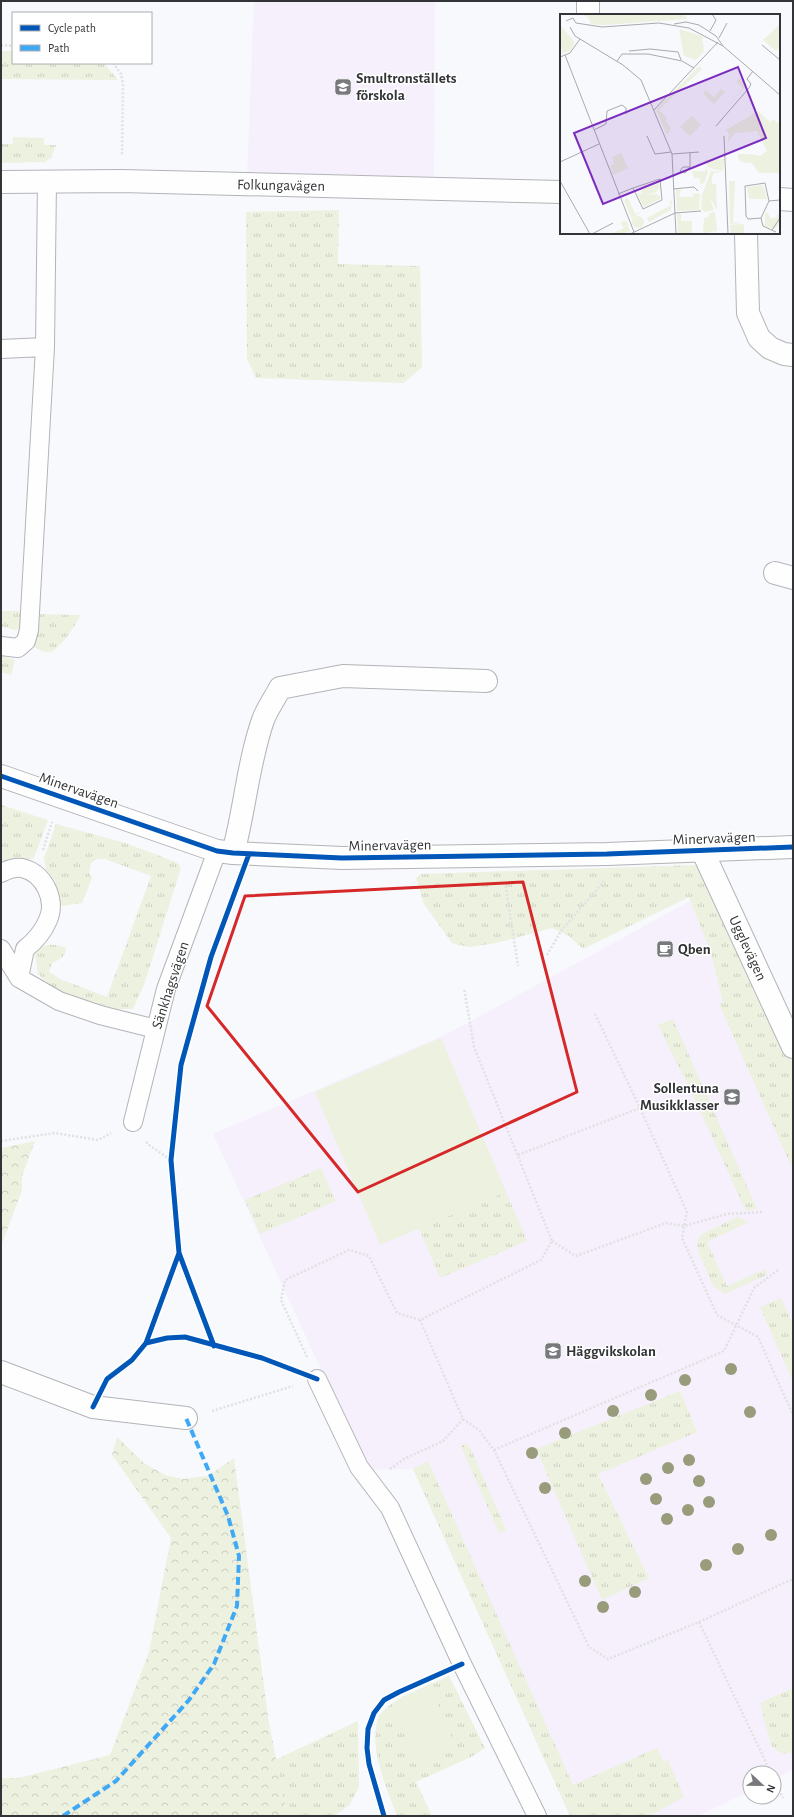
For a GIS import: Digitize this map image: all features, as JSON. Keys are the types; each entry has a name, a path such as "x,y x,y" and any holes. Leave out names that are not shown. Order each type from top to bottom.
{"street":[{"path":"588,1 588,14"},
{"name":"Folkungavägen","path":"1,182 121,181 560,192"},
{"path":"780,200 793,200"},
{"path":"746,234 748,313 759,338 770,348 784,354 793,355"},
{"path":"225,852 239,831 251,767 263,720 280,688 343,676 486,681"},
{"name":"Minervavägen","path":"1,776 225,852 342,858 607,854 793,847"},
{"name":"Ugglevägen","path":"702,850 793,1047"},
{"path":"1,1372 92,1407 186,1418"}],"lane":[{"path":"1,646 18,648 26,640 29,630 45,347 46,181"},
{"path":"1,349 45,347"},
{"name":"Sänkhagsvägen","path":"133,1122 166,989 225,852"},
{"path":"1,873 10,869 22,868 34,874 44,884 51,896 49,920 34,942 25,949 19,978"},
{"path":"1,949 19,978 59,1001 100,1015 156,1029"},
{"path":"317,1379 359,1467 390,1508 462,1664 537,1816"}],"path":[{"path":"1,45 12,46"},
{"path":"114,64 122,74 123,84 121,181"},
{"path":"34,874 54,816"},
{"path":"547,955 561,931 609,875"},
{"path":"505,879 518,966"},
{"path":"464,988 474,1048 552,1241 576,1256 666,1223 684,1226 727,1214 762,1212"},
{"path":"595,1014 640,1108 687,1212 682,1238 717,1315 758,1337 793,1415"},
{"path":"518,1155 640,1108"},
{"path":"1,1141 55,1133 98,1140 133,1122 149,1145 171,1160"},
{"path":"172,1153 172,1168"},
{"path":"186,1418 317,1379 281,1300 285,1280 349,1250 369,1256 397,1313 420,1320 541,1260 552,1241"},
{"path":"494,1450 724,1351 738,1325 754,1288 778,1270"},
{"path":"420,1320 463,1419 479,1430 494,1450 589,1647 608,1660 699,1622 793,1579"},
{"path":"372,1484 404,1458 443,1441 463,1419"},
{"path":"699,1622 767,1765"},
{"path":"381,1807 382,1815"}],"highlighted area":[{"path":"523,882 577,1092 358,1192 207,1006 245,896"}],"shaded area":[{"name":"Smultronställets förskola","path":"254,1 435,1 434,181 247,174"},
{"name":"Häggvikskolan","path":"699,896 793,1113 793,1770 782,1775 782,1765 742,1765 742,1795 698,1816 570,1816 413,1469 367,1470 213,1134 451,1032"}],"green space":[{"path":"1,51 12,51 12,64 105,64 118,80 1,79"},
{"path":"13,137 44,138 44,145 56,145 51,158 45,162 1,163 1,144 13,144"},
{"path":"339,210 338,264 420,266 422,367 404,383 256,378 247,359 246,212"},
{"path":"1,611 19,611 21,620 19,629 14,630 1,626"},
{"path":"36,614 80,615 72,630 58,647 47,652 41,651 34,647"},
{"path":"1,655 15,660 11,675 1,672"},
{"path":"1,805 48,820 34,858 24,861 1,863"},
{"path":"56,824 125,843 176,862 180,865 180,871 145,982 133,1009 116,1009 57,991 38,974 35,954 40,946 53,945 66,948 64,956 52,963 49,972 60,979 107,997 151,876 105,859 97,859 91,863 89,873 92,878 82,903 61,906 55,881 46,869 44,858"},
{"path":"696,865 712,873 793,1064 793,1170 719,1004 723,1002 711,953 689,897 583,949 569,936 552,928 496,943 469,947 452,943 424,904 416,878 421,874"},
{"path":"673,1019 757,1209 746,1211 696,1102 658,1025"},
{"path":"441,1038 506,1192 380,1245 315,1092"},
{"path":"35,1141 22,1176 22,1190 1,1246 1,1148"},
{"path":"321,1168 336,1201 260,1234 245,1200"},
{"path":"506,1192 527,1241 440,1278 419,1228"},
{"path":"737,1217 749,1222 707,1242 727,1286 765,1269 767,1275 725,1294 713,1286 698,1251 697,1243 700,1235"},
{"path":"781,1298 793,1324 793,1382 760,1307"},
{"path":"680,1391 697,1432 598,1474 649,1578 602,1600 536,1449"},
{"path":"117,1437 144,1463 165,1475 183,1479 208,1476 234,1458 268,1717 287,1816 1,1816 1,1778 18,1778 110,1755 149,1652 171,1538 112,1455"},
{"path":"466,1444 470,1447 506,1530 499,1533 461,1446"},
{"path":"428,1461 573,1785 657,1748 664,1762 668,1760 684,1797 650,1816 570,1816 413,1469"},
{"path":"449,1676 485,1748 473,1756 416,1782 432,1816 397,1816 378,1761 375,1731 379,1718 386,1708 401,1698"},
{"path":"793,1688 793,1752 784,1754 777,1751 771,1745 760,1703"},
{"path":"432,1689 455,1746 415,1763 393,1706"},
{"path":"358,1721 359,1787 349,1806 333,1816 287,1816 275,1760"}],"marked path":[{"path":"63,1816 116,1781 189,1700 214,1664 237,1606 239,1556 228,1516 186,1418"}],"cycle path":[{"path":"1,776 217,851 233,853 342,858 607,854 793,847"},
{"path":"93,1407 107,1379 132,1360 146,1343 179,1253 171,1160 181,1065 211,957 249,854"},
{"path":"179,1253 214,1346"},
{"path":"146,1343 167,1338 185,1337 262,1358 317,1379"},
{"path":"384,1816 369,1764 367,1748 368,1729 374,1713 384,1700 462,1664"}],"place":[{"name":"Smultronställets förskola","path":"343,87"},
{"name":"Qben","path":"665,949"},
{"name":"Sollentuna Musikklasser","path":"732,1097"},
{"name":"Häggvikskolan","path":"553,1351"}]}
